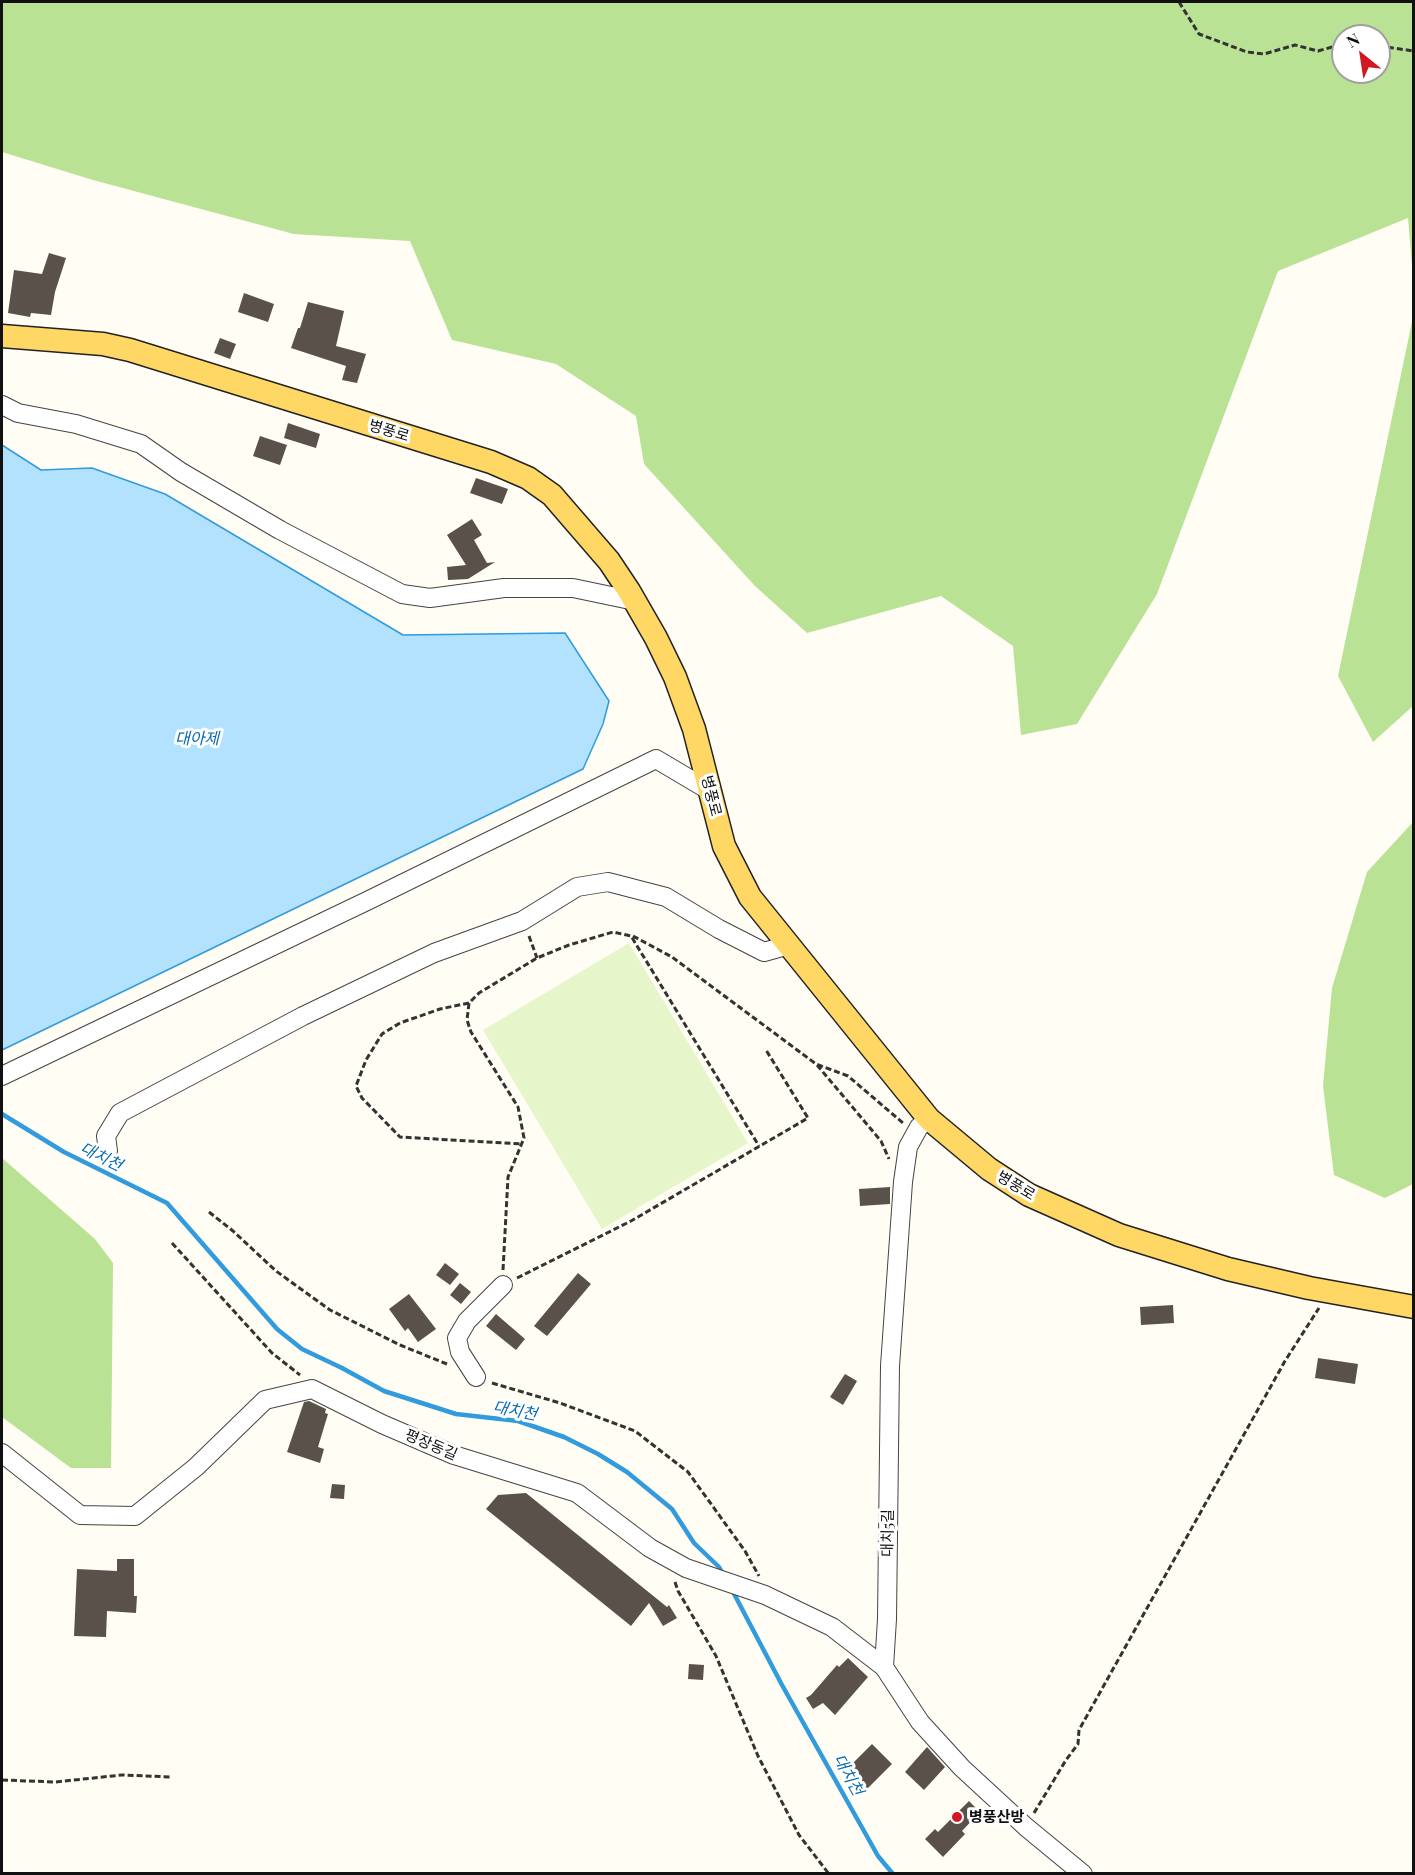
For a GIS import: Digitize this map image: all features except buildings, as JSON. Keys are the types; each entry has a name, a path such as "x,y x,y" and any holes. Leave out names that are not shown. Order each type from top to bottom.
{"main road":[{"name":"병풍로","path":"2,336 103,344 130,350 491,462 528,478 552,495 609,561 635,601 675,677 693,729 724,846 750,897 789,945 922,1127 1029,1195 1119,1234 1228,1269 1321,1290 1413,1307"}],"street":[{"path":"2,405 18,413 76,424 141,444 181,472 280,530 402,594 430,598 504,588 573,588 635,601"},
{"path":"2,1076 656,759 710,792"},
{"path":"108,1151 106,1136 120,1113 303,1016 434,953 522,921 577,887 608,882 666,897 719,929 764,952 789,945"},
{"name":"대치5길","path":"884,1667 887,1619 890,1366 903,1182 908,1148 922,1127"},
{"path":"476,1377 460,1352 457,1338 467,1321 503,1285"},
{"path":"2,1453 80,1515 135,1516 196,1467 265,1401 312,1389"},
{"name":"평장동길","path":"312,1389 382,1424 454,1455 577,1493 650,1548 689,1570 768,1597 832,1627 884,1667"},
{"path":"884,1667 920,1722 962,1768 1026,1827 1083,1874"}],"path":[{"path":"1179,2 1199,34 1247,52 1264,54 1295,45 1318,51 1331,47"},
{"path":"1391,48 1413,51"},
{"path":"522,921 537,958"},
{"path":"522,1144 400,1137 362,1098 356,1086 366,1059 382,1034 400,1023 440,1009 469,1003 479,993 537,958 569,945 613,932 631,936 672,957 816,1064 881,1141 890,1160"},
{"path":"631,936 759,1146"},
{"path":"469,1003 467,1020 471,1032 518,1107 524,1138 508,1177 503,1285 631,1221 808,1118 766,1050"},
{"path":"816,1064 848,1076 922,1127"},
{"path":"209,1212 276,1271 330,1310 400,1345 476,1377 560,1403 636,1431 688,1472 745,1551 768,1597"},
{"path":"172,1243 272,1353 297,1372 312,1389"},
{"path":"1026,1827 1078,1744 1079,1730 1285,1361 1320,1308 1321,1290"},
{"path":"666,1557 678,1591 716,1656 758,1756 798,1834 829,1874"},
{"path":"2,1780 55,1782 122,1775 170,1778"}],"green space":[{"path":"2,2 1413,2 1413,277 1408,218 1278,271 1157,594 1077,724 1021,735 1013,646 941,596 807,633 755,586 644,464 636,416 556,364 452,340 410,241 294,234 93,180 2,152"},
{"path":"1413,317 1413,706 1373,742 1338,676"},
{"path":"1413,822 1413,1184 1385,1198 1334,1175 1323,1086 1332,988 1367,872"},
{"path":"629,943 748,1143 602,1229 483,1030"},
{"path":"2,1158 95,1239 113,1263 111,1468 71,1468 2,1417"}],"water":[{"name":"대아제","path":"2,445 41,470 92,468 165,494 403,635 565,633 609,701 603,724 583,769 2,1050"}],"waterway":[{"name":"대치천","path":"2,1114 64,1152 167,1203 277,1329 302,1349 384,1391 456,1414 518,1421 564,1437 598,1454 627,1472 672,1509 694,1543 719,1567 724,1576"},
{"name":"대치천","path":"731,1588 782,1685 878,1856 893,1874"}],"place":[{"name":"병풍산방","path":"957,1817"}]}
